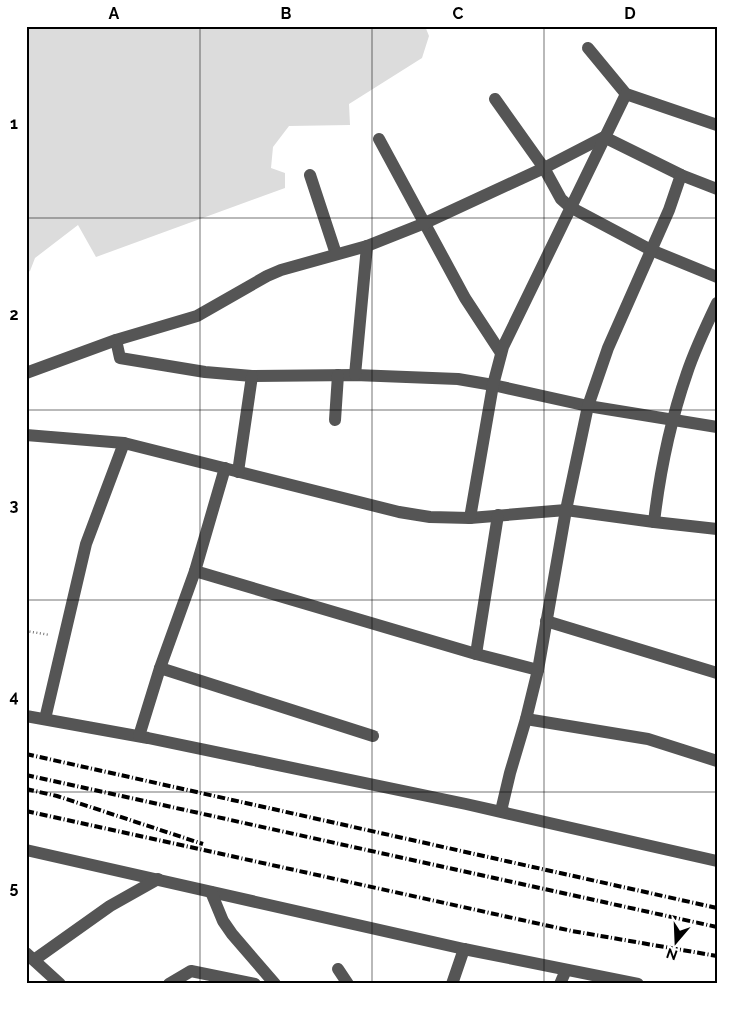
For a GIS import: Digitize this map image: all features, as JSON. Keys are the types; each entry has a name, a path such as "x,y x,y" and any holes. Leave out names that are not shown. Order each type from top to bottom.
{"street":[{"path":"588,48 626,94 717,125"},
{"path":"470,518 493,385 501,353 626,94"},
{"path":"495,99 544,168 561,199 570,207 652,250 717,277"},
{"path":"26,373 116,340 197,316 281,270 368,246 425,223 544,168 604,137"},
{"path":"604,137 681,175 717,190"},
{"path":"379,138 465,298 501,353"},
{"path":"310,175 336,254"},
{"path":"501,811 538,670 566,510 588,406 617,326 669,210 681,175"},
{"path":"355,375 368,246"},
{"path":"654,522 662,466 672,420 687,372 717,303"},
{"path":"116,340 119,356 123,359 205,372 252,376 355,375 458,379 588,406 717,427"},
{"path":"335,420 338,375"},
{"path":"238,472 252,376"},
{"path":"26,435 124,443 400,512 430,517 470,518 566,510 717,529"},
{"path":"45,720 86,544 124,443"},
{"path":"139,736 160,668 195,571 225,468"},
{"path":"476,654 498,515"},
{"path":"195,571 476,654 538,670"},
{"path":"546,621 717,673"},
{"path":"160,668 373,736"},
{"path":"26,716 139,736 501,811 717,861"},
{"path":"526,718 648,739 717,761"},
{"path":"26,850 464,949 638,984"},
{"path":"60,984 30,957 110,906 158,879"},
{"path":"211,892 223,921 275,984"},
{"path":"452,984 464,949"},
{"path":"338,969 348,984"},
{"path":"560,984 566,970"},
{"path":"168,984 191,971 255,984"}],"path":[{"path":"26,632 64,636"}],"shaded area":[{"path":"26,26 425,26 429,36 422,58 349,104 350,125 289,126 273,147 271,168 285,173 285,188 96,257 78,225 35,258 30,271 26,273"}],"railway":[{"path":"26,754 717,908"},
{"path":"26,775 717,927"},
{"path":"26,789 57,796 203,844"},
{"path":"26,811 572,931 717,956"}]}
